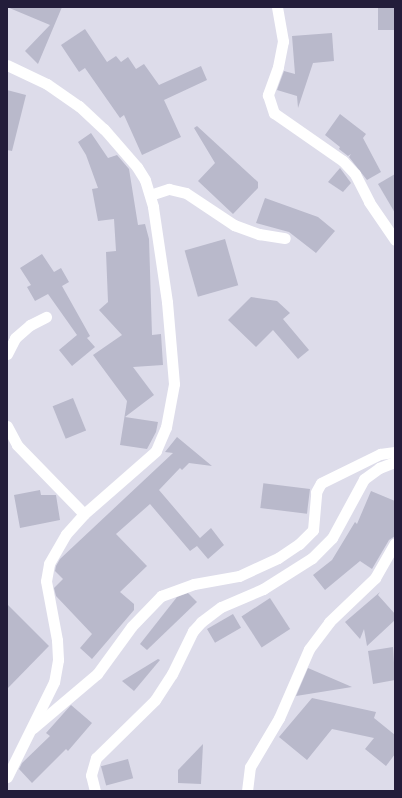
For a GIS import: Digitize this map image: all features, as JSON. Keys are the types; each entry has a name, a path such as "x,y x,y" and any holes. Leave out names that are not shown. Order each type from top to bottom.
{"street":[{"path":"277,7 283,42 278,67 268,95 274,113 284,123 343,161 355,174 369,202 395,240"},
{"path":"7,65 47,84 84,110 104,129 137,167 150,195 173,362 171,406 161,443 156,451 84,514 66,534 49,564 46,581 57,640 58,660 54,682 7,777"},
{"path":"150,195 169,189 186,192 234,226 259,234 285,238"},
{"path":"7,354 15,338 30,325 46,317"},
{"path":"7,426 17,445 84,514"},
{"path":"30,731 89,682 132,626 161,596 187,586 246,574 278,558 299,544 313,530 316,492 321,483 380,454 395,452"},
{"path":"95,791 91,775 96,758 155,700 172,674 193,631 201,622 221,607 263,589 312,558 332,538 364,479 379,468 395,462"},
{"path":"247,791 250,767 279,718 309,649 329,622 375,578 395,543"}],"building":[{"path":"7,7 62,7 38,64 25,51 50,25"},
{"path":"378,7 395,7 395,30 378,30"},
{"path":"85,29 107,62 116,56 121,62 128,57 136,69 144,64 159,85 201,66 207,80 164,100 181,137 142,155 124,115 120,118 85,68 79,72 61,45"},
{"path":"332,33 334,61 313,63 298,108 297,96 277,90 284,71 295,74 292,36"},
{"path":"7,90 26,95 12,151 7,150"},
{"path":"340,114 366,134 363,138 381,172 367,180 349,157 351,154 348,156 339,149 340,147 325,135"},
{"path":"197,126 258,182 258,188 233,214 198,181 215,163 194,128"},
{"path":"91,133 108,158 117,155 129,169 138,225 145,224 149,239 152,335 161,334 163,365 133,367 154,395 125,417 158,422 156,432 147,449 120,445 127,401 93,355 122,335 99,310 108,302 106,252 116,251 114,219 98,221 92,189 98,188 86,155 78,142"},
{"path":"340,168 351,183 343,192 328,182"},
{"path":"395,174 395,213 378,184"},
{"path":"265,198 318,217 335,231 316,253 289,232 256,223"},
{"path":"225,239 238,285 198,297 185,251"},
{"path":"42,254 54,272 61,268 69,282 62,286 90,336 87,338 95,347 72,366 59,350 77,335 48,294 35,301 27,287 31,285 20,268"},
{"path":"251,297 277,301 290,313 283,319 309,350 298,359 273,330 256,347 228,320"},
{"path":"73,398 86,430 66,439 53,406"},
{"path":"177,437 212,466 189,463 182,470 180,468 159,490 200,538 211,528 224,545 208,559 197,546 190,551 150,504 116,534 147,566 120,592 134,604 134,610 92,659 80,648 92,634 56,596 54,588 63,579 55,571 56,566 60,559 173,453 165,452"},
{"path":"263,483 310,489 307,514 260,508"},
{"path":"40,490 41,495 56,495 60,520 20,528 14,495"},
{"path":"371,491 395,501 395,536 389,540 372,569 360,561 325,590 313,575 332,560 355,522 357,524"},
{"path":"380,592 378,595 395,614 395,620 367,646 364,629 360,639 345,622"},
{"path":"188,593 197,602 147,650 140,644 177,597"},
{"path":"270,598 290,629 262,648 241,617"},
{"path":"7,604 49,646 7,689"},
{"path":"233,614 241,628 215,643 207,629"},
{"path":"393,647 395,680 373,684 368,651"},
{"path":"158,659 160,660 134,691 122,681"},
{"path":"308,668 352,687 296,696"},
{"path":"312,698 376,712 374,718 395,735 395,754 386,766 365,749 374,738 332,729 307,760 279,737"},
{"path":"71,705 92,723 68,751 66,749 32,783 19,769 22,763 50,736 46,733"},
{"path":"203,744 201,784 178,783 178,770"},
{"path":"128,759 133,778 106,786 101,766"}]}
